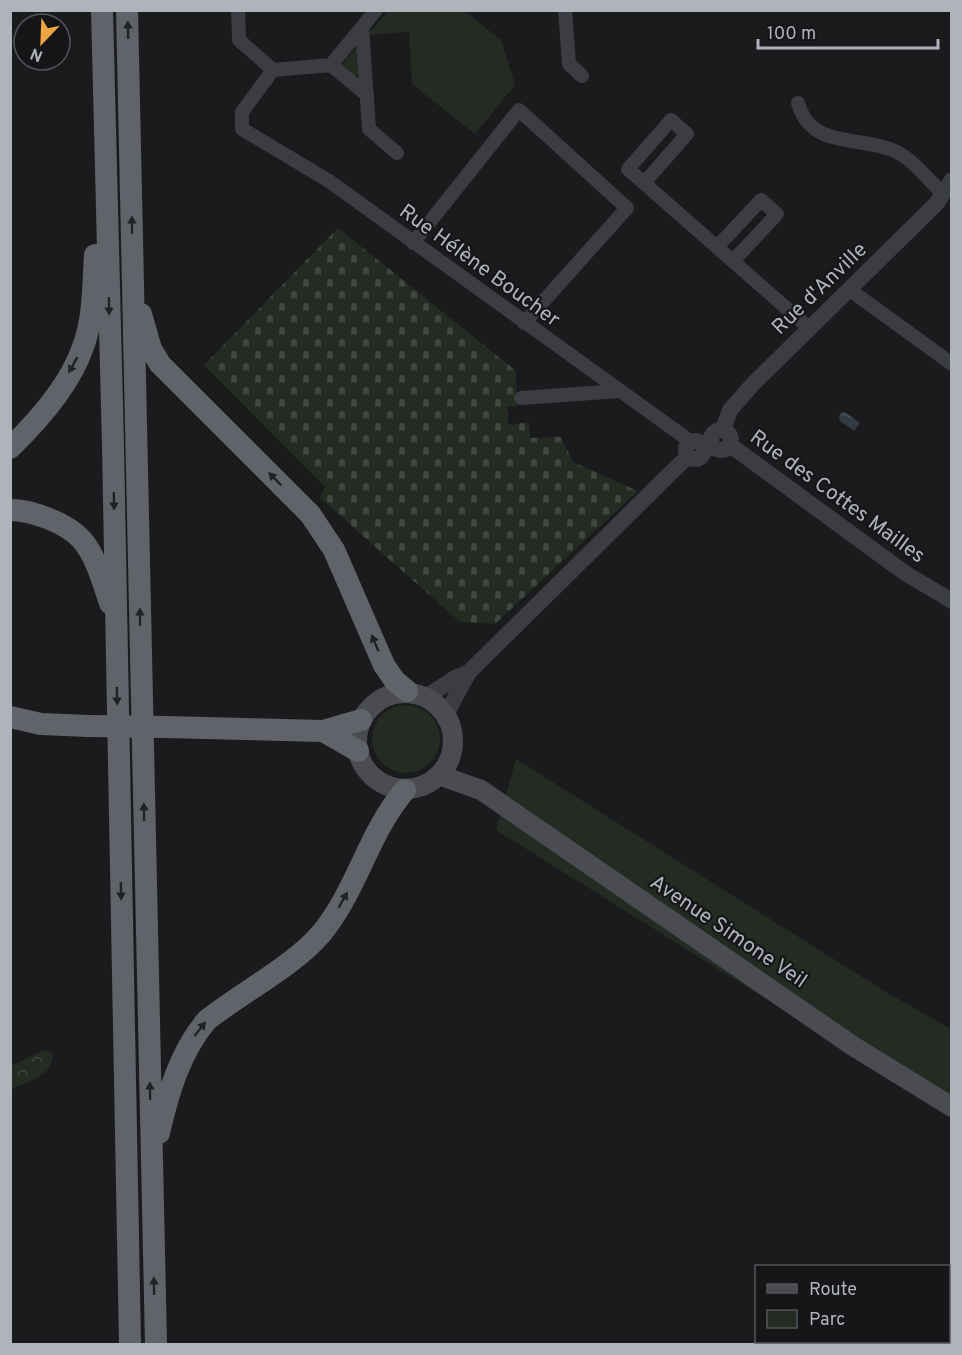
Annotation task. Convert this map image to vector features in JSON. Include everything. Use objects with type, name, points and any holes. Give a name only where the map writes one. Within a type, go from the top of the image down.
[{"type":"highway","points":[[102,10],[130,1344]]},
{"type":"highway","points":[[128,10],[156,1344]]},
{"type":"highway","points":[[10,448],[33,426],[62,386],[83,347],[93,298],[104,100]]},
{"type":"highway","points":[[133,284],[151,349],[160,364],[310,514],[334,550],[384,665],[394,681],[416,694]]},
{"type":"highway","points":[[10,510],[23,510],[48,518],[81,539],[98,570],[116,621]]},
{"type":"highway","points":[[10,704],[81,726]]},
{"type":"highway","points":[[10,717],[40,724],[81,726],[323,731],[361,720]]},
{"type":"highway","points":[[323,731],[358,751]]},
{"type":"highway","points":[[152,1163],[170,1089],[196,1033],[207,1020],[304,951],[320,935],[346,896],[380,824],[405,790]]},
{"type":"main road","points":[[416,694],[446,714],[451,727],[452,753],[439,775],[426,784],[405,790],[388,786],[372,777],[364,767],[358,751],[357,735],[361,720],[378,700],[416,694]]},
{"type":"main road","name":"Avenue Simone Veil","points":[[452,753],[481,790]]},
{"type":"main road","name":"Avenue Simone Veil","points":[[439,775],[481,790],[854,1046],[951,1107]]},
{"type":"street","points":[[238,10],[239,40],[273,70],[331,65],[367,95]]},
{"type":"street","points":[[331,65],[376,10]]},
{"type":"street","points":[[565,10],[569,64],[582,76]]},
{"type":"street","points":[[362,27],[369,129],[397,153]]},
{"type":"street","name":"Rue Hélène Boucher","points":[[273,70],[242,112],[242,129],[329,181],[620,391],[708,444]]},
{"type":"street","points":[[798,103],[802,118],[823,135],[894,151],[947,187]]},
{"type":"street","points":[[413,243],[519,110],[627,208],[524,323]]},
{"type":"street","points":[[644,183],[687,134],[671,120],[628,168],[644,183],[809,328]]},
{"type":"street","name":"Rue d'Anville","points":[[446,714],[469,672],[708,444],[730,410],[809,328],[850,290],[947,187]]},
{"type":"street","points":[[717,247],[761,200],[777,214],[733,261]]},
{"type":"street","points":[[850,290],[951,364]]},
{"type":"street","points":[[521,398],[620,391]]},
{"type":"street","name":"Rue des Cottes Mailles","points":[[708,444],[904,573],[951,600]]},
{"type":"street","name":"Rue d'Anville","points":[[416,694],[469,672]]},
{"type":"green space","points":[[388,11],[464,11],[501,40],[515,85],[475,134],[412,84],[409,32],[367,35]]},
{"type":"green space","points":[[359,44],[361,70],[355,78],[341,66]]},
{"type":"green space","points":[[338,228],[516,371],[517,406],[507,407],[508,425],[529,422],[530,438],[561,437],[573,462],[638,491],[495,624],[460,622],[320,498],[325,487],[204,365]]},
{"type":"green space","points":[[406,705],[419,708],[430,715],[437,726],[440,739],[437,752],[430,763],[419,770],[406,773],[393,770],[382,763],[375,752],[372,739],[375,726],[382,715],[393,708]]},
{"type":"green space","points":[[516,759],[886,992],[951,1029],[951,1115],[496,830]]},
{"type":"green space","points":[[44,1050],[53,1053],[52,1061],[45,1072],[11,1089],[11,1066]]},
{"type":"water","points":[[845,412],[860,423],[854,431],[839,420],[840,413]]}]
